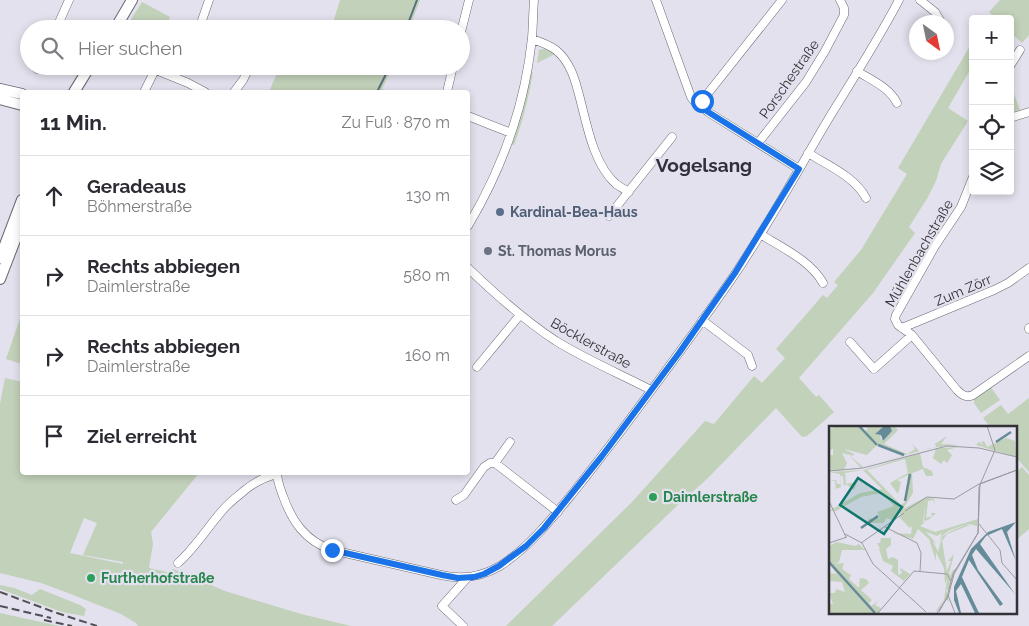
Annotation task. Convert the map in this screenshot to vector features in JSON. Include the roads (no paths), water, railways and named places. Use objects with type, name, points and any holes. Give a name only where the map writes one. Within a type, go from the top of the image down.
[{"type":"main road","points":[[120,20],[132,0]]},
{"type":"main road","points":[[75,90],[86,75]]},
{"type":"main road","points":[[83,90],[89,75]]},
{"type":"main road","points":[[0,89],[20,94]]},
{"type":"main road","points":[[0,99],[20,104]]},
{"type":"main road","points":[[0,258],[20,205]]},
{"type":"main road","points":[[0,279],[20,228]]},
{"type":"street","points":[[60,20],[69,0]]},
{"type":"street","points":[[202,20],[208,0]]},
{"type":"street","points":[[464,20],[469,0]]},
{"type":"street","points":[[470,222],[493,179],[517,115],[532,39],[534,0]]},
{"type":"street","points":[[656,0],[694,101],[701,104],[708,112],[799,169]]},
{"type":"street","points":[[701,104],[782,0]]},
{"type":"street","name":"Porschestraße","points":[[758,143],[806,82],[825,51],[844,15],[844,8],[840,0]]},
{"type":"street","points":[[277,475],[281,492],[291,516],[302,532],[319,544],[332,550],[458,578],[484,574],[506,561],[533,540],[558,512],[651,390],[735,273],[899,0]]},
{"type":"street","points":[[920,0],[937,15]]},
{"type":"street","points":[[532,39],[547,44],[566,60],[574,78],[596,154],[611,179],[629,192]]},
{"type":"street","points":[[1014,60],[1020,50]]},
{"type":"street","points":[[857,71],[890,92],[897,103]]},
{"type":"street","points":[[145,90],[152,75]]},
{"type":"street","points":[[171,75],[200,90]]},
{"type":"street","points":[[236,90],[246,75]]},
{"type":"street","points":[[447,90],[451,75]]},
{"type":"street","points":[[1014,117],[1029,112]]},
{"type":"street","points":[[470,117],[511,133]]},
{"type":"street","points":[[609,216],[672,137]]},
{"type":"street","points":[[808,153],[856,184],[866,198]]},
{"type":"street","name":"Mühlenbachstraße","points":[[969,187],[961,207],[935,246],[896,315],[896,321],[898,325],[912,335],[957,390],[966,396],[974,395],[1029,356]]},
{"type":"street","points":[[760,234],[798,258],[818,275],[822,283]]},
{"type":"street","name":"Zum Zörr","points":[[902,328],[994,290],[1008,283],[1029,268]]},
{"type":"street","name":"Böcklerstraße","points":[[470,270],[505,303],[557,341],[651,390]]},
{"type":"street","points":[[477,367],[520,315]]},
{"type":"street","points":[[702,320],[748,356],[752,366]]},
{"type":"street","points":[[850,342],[874,369],[912,335]]},
{"type":"street","points":[[495,463],[510,442]]},
{"type":"street","points":[[456,500],[464,495],[487,464],[495,463],[558,512]]},
{"type":"street","points":[[178,562],[187,555],[229,504],[258,480],[270,475]]},
{"type":"street","points":[[463,626],[442,606],[467,578]]},
{"type":"waterway","points":[[409,20],[417,0]]},
{"type":"waterway","points":[[378,90],[386,75]]},
{"type":"railway","points":[[0,592],[97,626]]},
{"type":"railway","points":[[0,606],[51,618]]},
{"type":"railway","points":[[44,620],[72,626]]},
{"type":"place","name":"Kardinal-Bea-Haus","points":[[500,212]]},
{"type":"place","name":"St. Thomas Morus","points":[[488,251]]},
{"type":"place","name":"Daimlerstraße","points":[[653,497]]},
{"type":"place","name":"Furtherhofstraße","points":[[91,578]]},
{"type":"district","name":"Vogelsang","points":[[704,165]]}]
